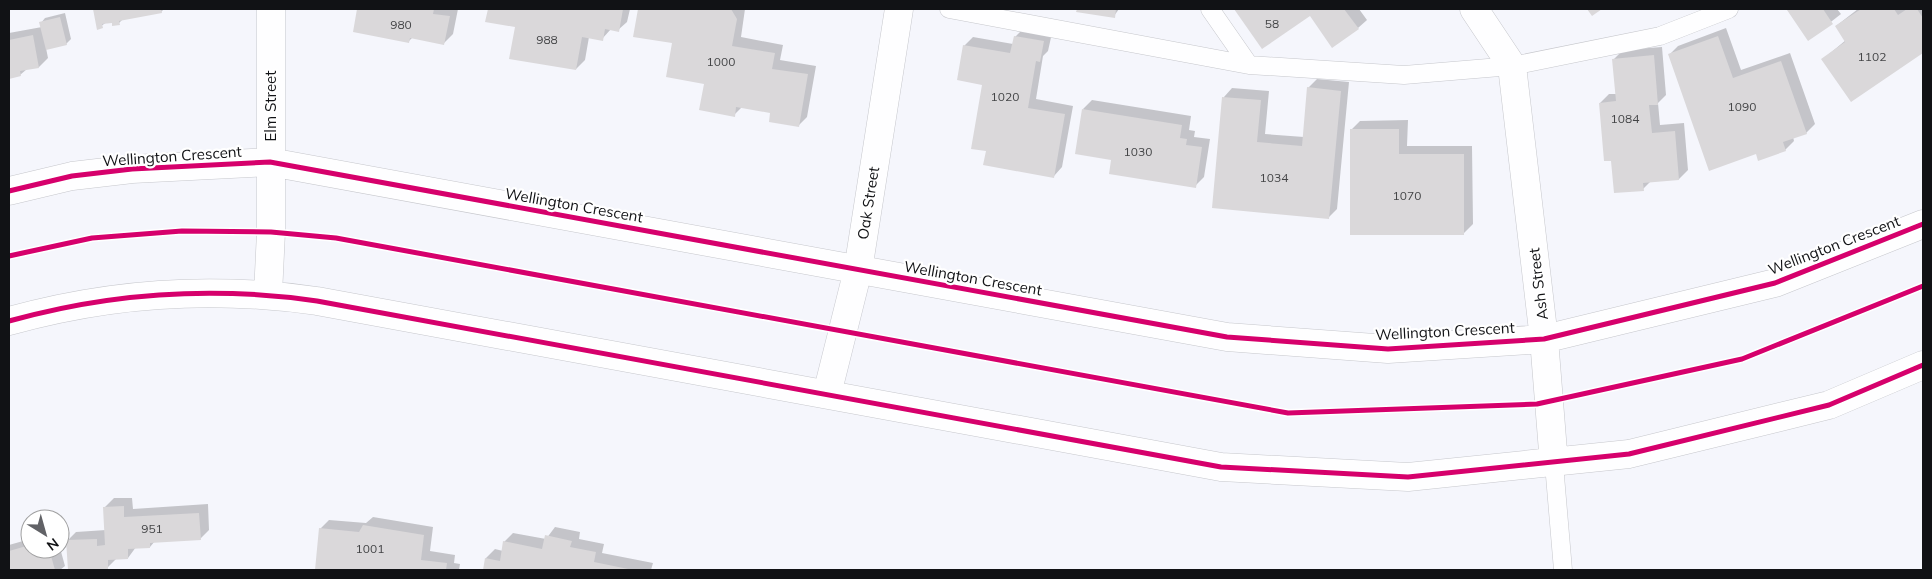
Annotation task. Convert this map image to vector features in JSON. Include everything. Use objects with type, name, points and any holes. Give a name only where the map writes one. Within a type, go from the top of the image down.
[{"type":"street","name":"Elm Street","points":[[268,294],[271,232],[271,9]]},
{"type":"street","name":"Oak Street","points":[[827,394],[858,270],[899,9]]},
{"type":"street","name":"Ash Street","points":[[1474,9],[1512,66],[1544,339],[1554,464]]},
{"type":"street","name":"Wellington Crescent","points":[[9,191],[72,176],[132,169],[270,162],[1227,337],[1388,349],[1544,339],[1776,283],[1923,224]]},
{"type":"street","points":[[9,320],[110,299],[221,293],[268,294],[317,301],[1221,467],[1408,477],[1554,464],[1629,454],[1829,405],[1923,365]]},
{"type":"lane","points":[[949,9],[1249,65],[1404,75],[1512,66],[1660,36],[1729,9]]},
{"type":"lane","points":[[1210,9],[1249,65]]},
{"type":"lane","name":"Ash Street","points":[[1554,464],[1563,570]]},
{"type":"building","points":[[93,9],[161,9],[162,13],[119,21],[120,25],[112,26],[112,23],[102,24],[103,28],[97,30]]},
{"type":"building","points":[[357,9],[434,9],[433,14],[450,16],[444,45],[410,38],[409,43],[353,32]]},
{"type":"building","points":[[488,9],[623,9],[619,32],[605,29],[603,41],[582,37],[576,70],[509,59],[515,27],[485,22]]},
{"type":"building","points":[[638,9],[731,9],[737,19],[732,46],[775,53],[772,69],[808,74],[799,127],[769,122],[770,113],[736,107],[735,117],[699,110],[704,84],[666,77],[672,43],[633,37]]},
{"type":"building","points":[[1077,9],[1116,9],[1115,18],[1076,12]]},
{"type":"building","points":[[1234,9],[1344,9],[1359,29],[1332,48],[1310,16],[1262,49]]},
{"type":"building","points":[[1587,9],[1602,9],[1592,16]]},
{"type":"building","points":[[1823,9],[1833,24],[1808,41],[1787,10]]},
{"type":"building","points":[[1861,9],[1894,9],[1898,15],[1907,9],[1917,9],[1923,18],[1923,53],[1851,102],[1821,59],[1845,42],[1835,26]]},
{"type":"building","points":[[60,17],[67,45],[46,50],[39,22]]},
{"type":"building","points":[[33,35],[39,68],[20,71],[21,76],[9,79],[9,40]]},
{"type":"building","points":[[1014,36],[1044,41],[1040,62],[1036,61],[1028,108],[1065,114],[1054,178],[983,165],[986,151],[971,149],[982,85],[957,80],[963,45],[1010,53]]},
{"type":"building","points":[[1718,36],[1733,78],[1781,61],[1807,134],[1783,142],[1786,151],[1758,161],[1756,154],[1709,171],[1668,54]]},
{"type":"building","points":[[1654,55],[1658,105],[1649,105],[1652,133],[1675,131],[1679,180],[1643,183],[1644,191],[1614,193],[1611,161],[1604,161],[1599,103],[1616,101],[1612,59]]},
{"type":"building","points":[[1307,87],[1341,91],[1329,219],[1212,208],[1222,97],[1261,100],[1257,142],[1302,146]]},
{"type":"building","points":[[1082,109],[1182,125],[1180,138],[1187,139],[1186,145],[1202,147],[1196,188],[1109,174],[1111,160],[1075,154]]},
{"type":"building","points":[[1350,129],[1399,129],[1399,154],[1464,154],[1464,235],[1350,235]]},
{"type":"building","points":[[124,506],[124,517],[199,513],[201,540],[150,543],[150,548],[128,549],[128,559],[108,560],[108,569],[68,570],[70,540],[97,539],[97,546],[105,545],[103,507]]},
{"type":"building","points":[[363,525],[424,535],[421,560],[447,563],[446,570],[315,570],[319,528],[359,532]]},
{"type":"building","points":[[545,535],[572,541],[570,547],[596,552],[594,562],[633,570],[483,570],[485,558],[500,561],[503,541],[542,549]]},
{"type":"building","points":[[20,548],[20,559],[52,559],[55,570],[9,570],[9,551]]},
{"type":"cycle path","points":[[9,191],[72,176],[132,169],[270,162],[1227,337],[1388,349],[1544,339],[1775,283],[1923,224]]},
{"type":"cycle path","points":[[9,256],[92,238],[182,231],[271,232],[336,238],[1288,413],[1537,404],[1742,359],[1923,286]]},
{"type":"cycle path","points":[[9,321],[47,311],[123,298],[201,293],[278,296],[317,301],[1221,467],[1408,477],[1629,454],[1829,405],[1923,365]]}]
